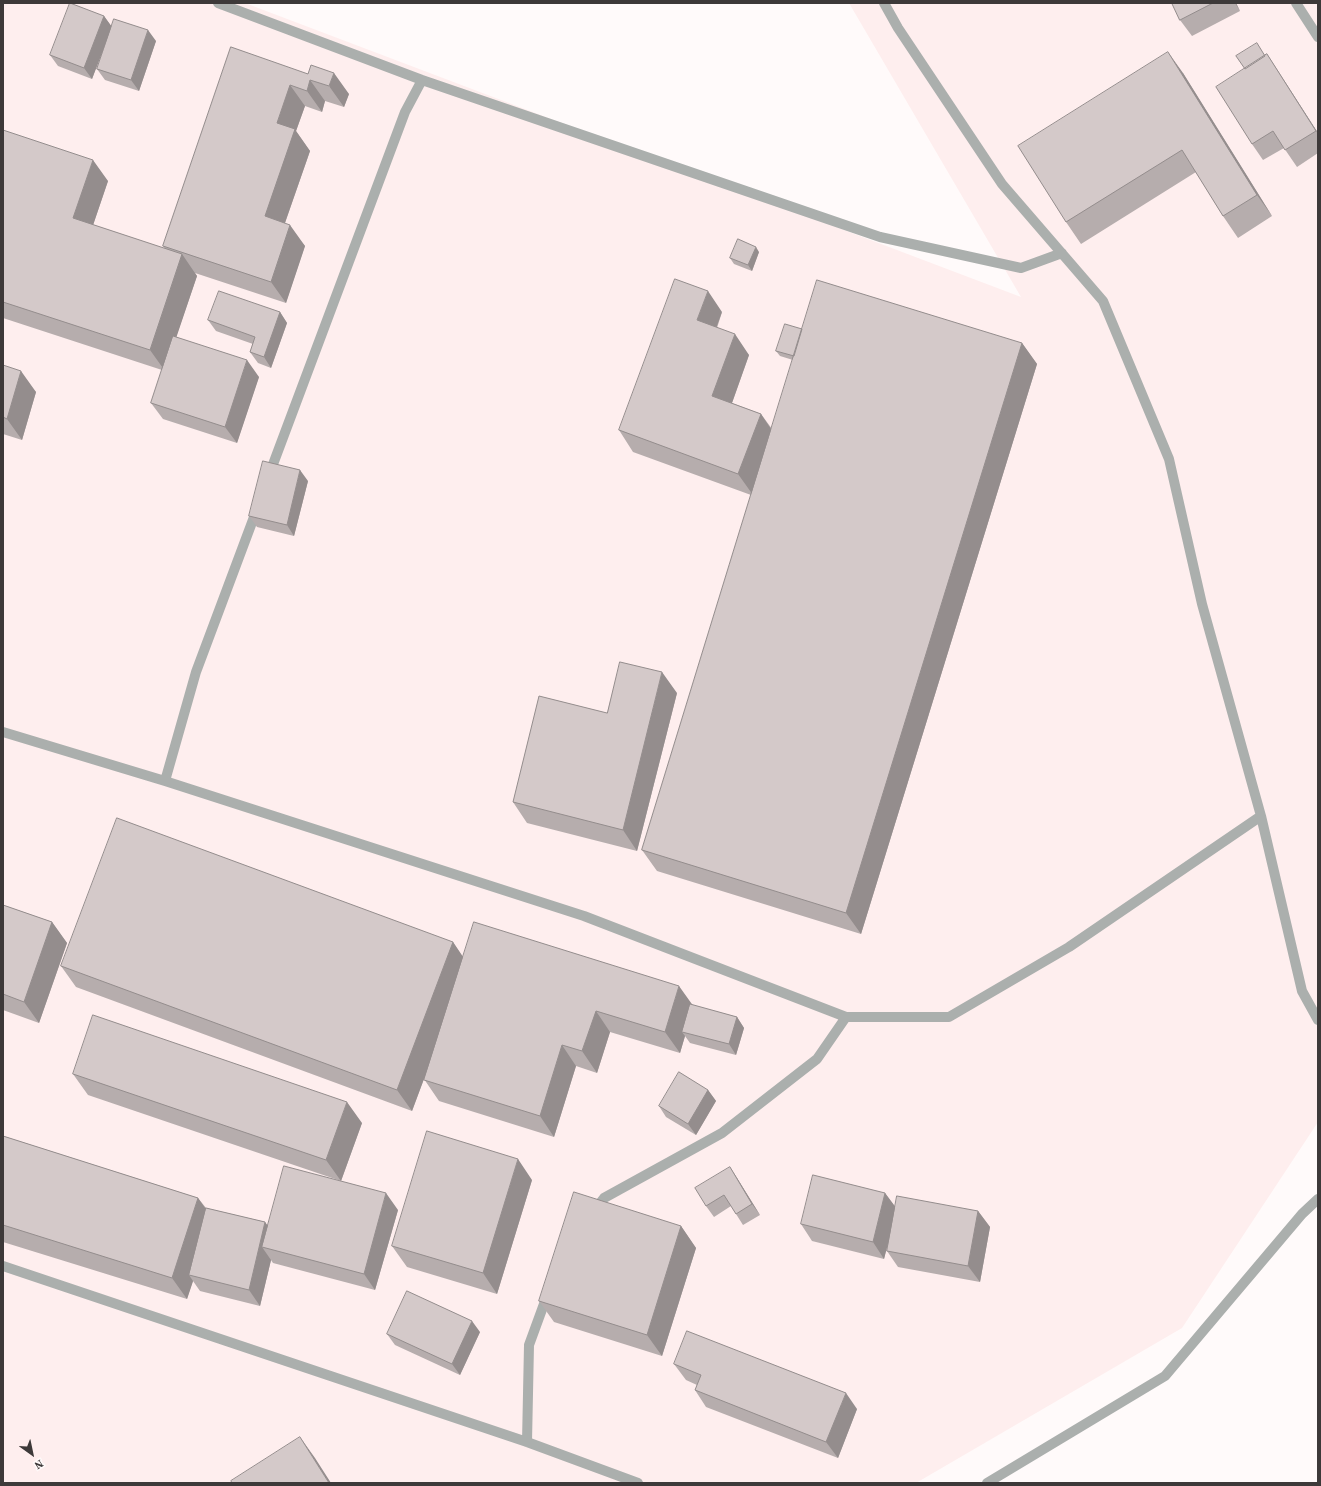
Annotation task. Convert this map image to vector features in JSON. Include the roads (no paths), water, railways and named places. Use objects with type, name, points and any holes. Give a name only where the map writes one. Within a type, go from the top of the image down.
[{"type":"street","points":[[218,3],[422,80],[880,237],[1021,268],[1062,253]]},
{"type":"street","points":[[884,3],[898,28],[1002,184],[1103,301],[1169,459],[1202,604],[1261,816],[1302,991],[1318,1020]]},
{"type":"street","points":[[1296,3],[1318,37]]},
{"type":"street","points":[[266,485],[405,112],[422,80]]},
{"type":"street","points":[[165,781],[196,672],[260,500]]},
{"type":"street","points":[[3,732],[165,781],[584,916],[846,1017],[949,1017],[1069,947],[1261,816]]},
{"type":"street","points":[[585,1222],[604,1198],[722,1133],[817,1060],[846,1017]]},
{"type":"street","points":[[987,1483],[1165,1376],[1302,1214],[1318,1199]]},
{"type":"street","points":[[3,1266],[527,1442],[638,1483]]},
{"type":"street","points":[[527,1442],[529,1345],[552,1282]]}]
